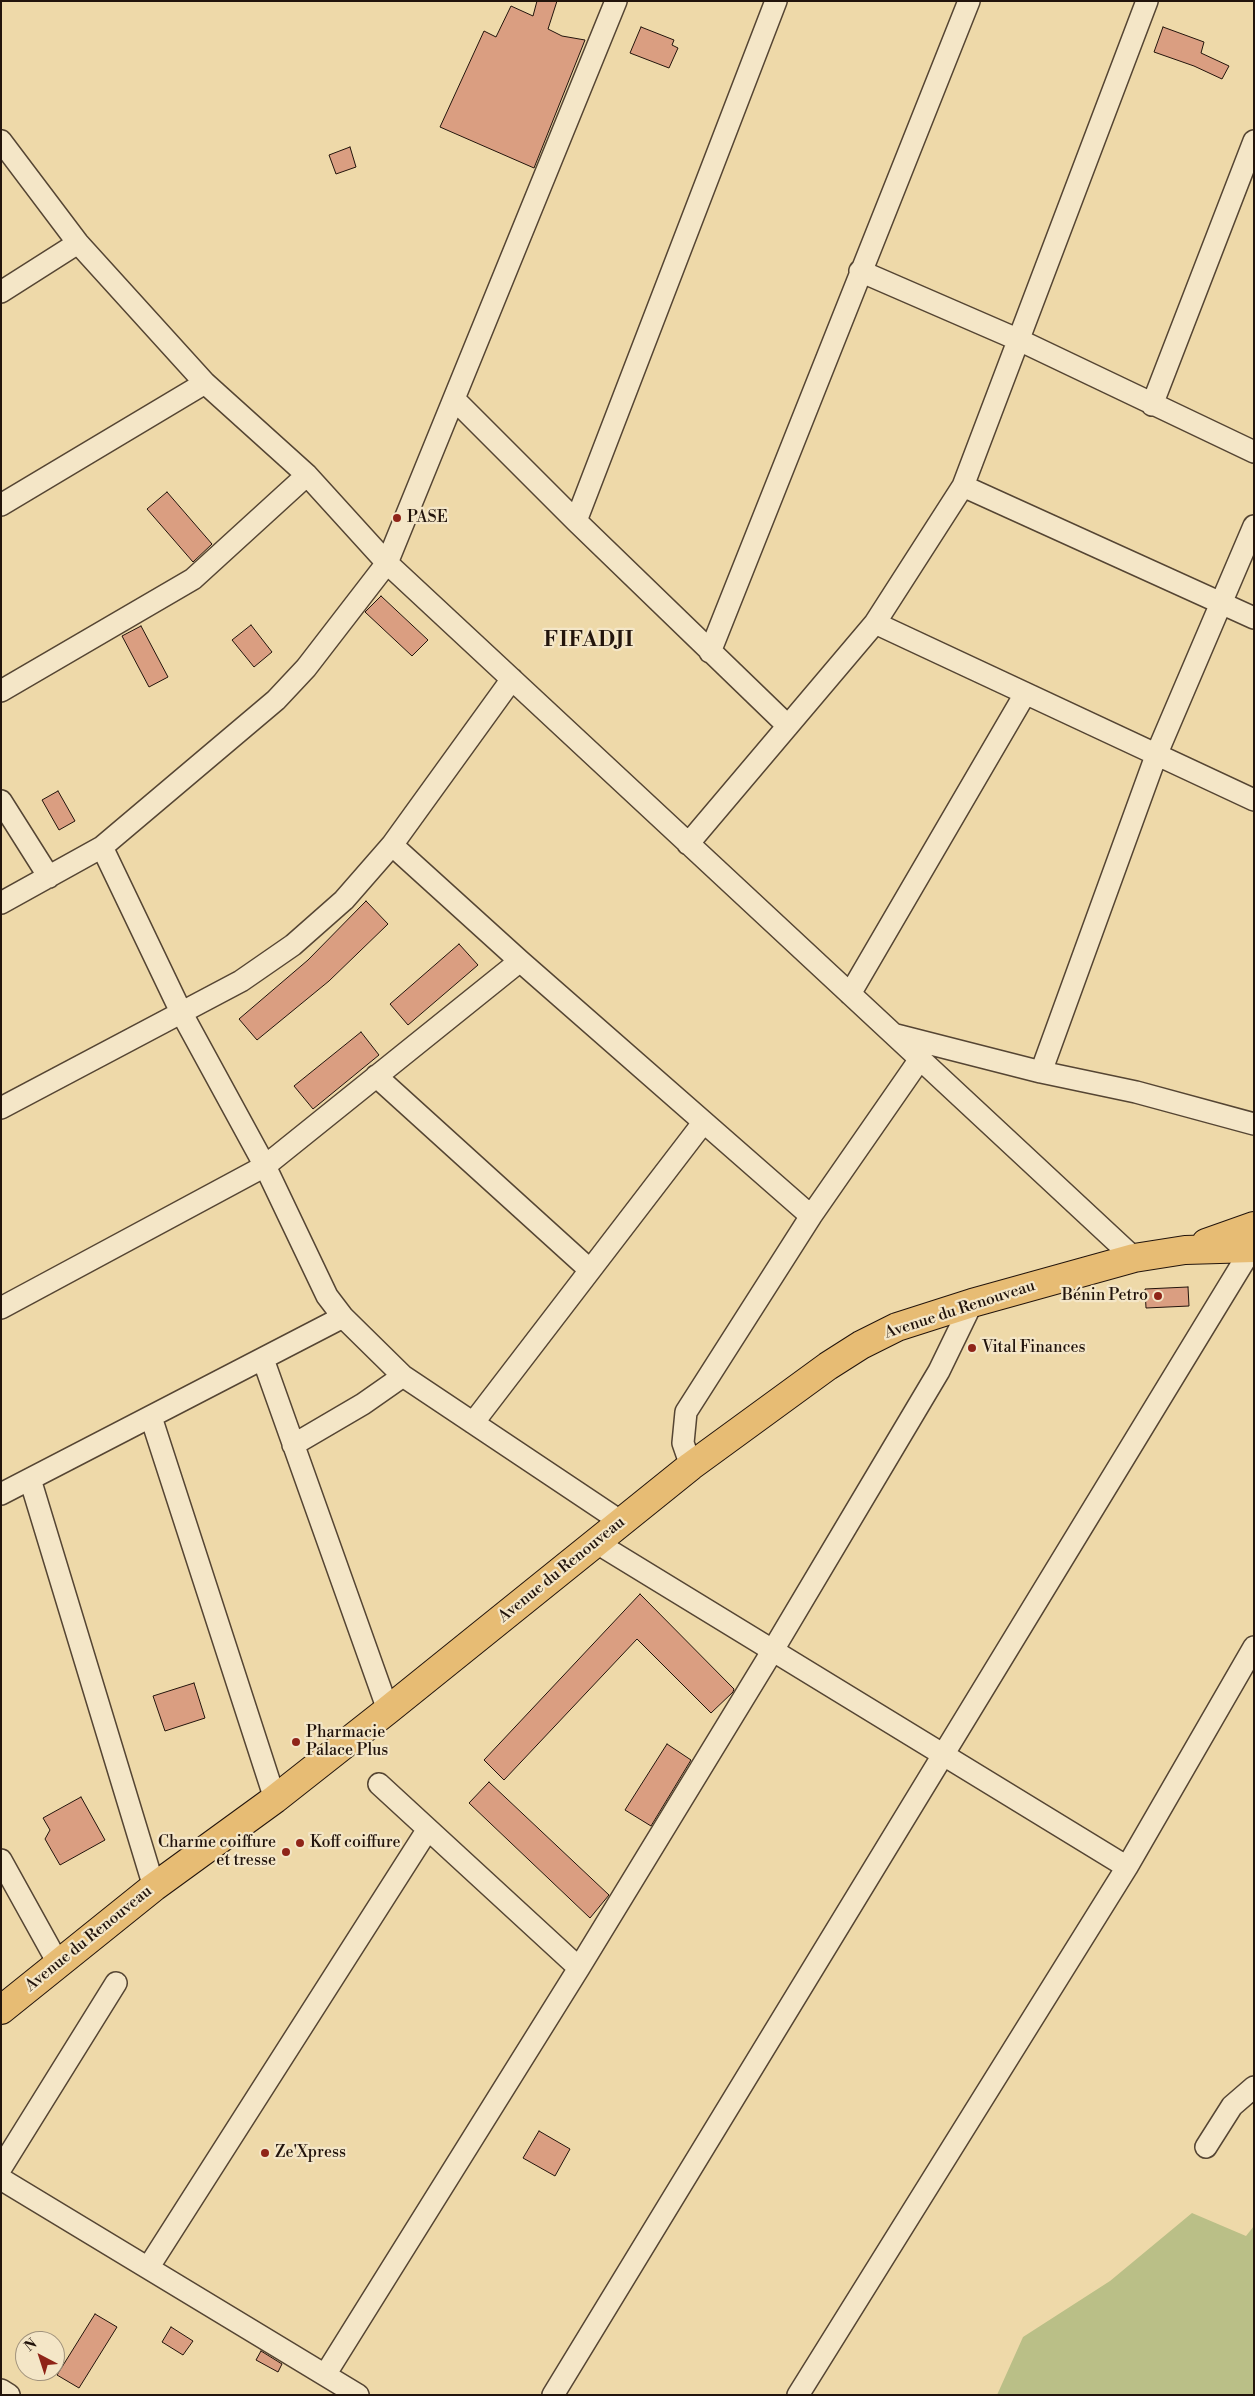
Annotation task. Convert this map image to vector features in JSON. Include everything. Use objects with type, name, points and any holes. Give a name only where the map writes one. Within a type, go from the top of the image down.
[{"type":"main road","name":"Avenue du Renouveau","points":[[1,2010],[154,1887],[275,1799],[388,1710],[597,1543],[620,1521],[691,1466],[828,1366],[861,1345],[897,1327],[972,1303],[1134,1258],[1253,1240]]},
{"type":"street","points":[[1,904],[102,846],[276,700],[306,668],[387,563],[616,1]]},
{"type":"street","points":[[576,522],[776,1]]},
{"type":"street","points":[[710,652],[968,1]]},
{"type":"street","points":[[688,844],[875,623],[963,486],[1147,1]]},
{"type":"street","points":[[1,141],[78,243],[205,382],[306,475],[387,563],[1134,1258]]},
{"type":"street","points":[[1152,405],[1254,141]]},
{"type":"street","points":[[1,292],[78,243]]},
{"type":"street","points":[[860,271],[1019,340],[1254,452]]},
{"type":"street","points":[[1,505],[205,382]]},
{"type":"street","points":[[454,398],[576,522],[788,726]]},
{"type":"street","points":[[1,691],[193,578],[306,475]]},
{"type":"street","points":[[963,486],[1254,618]]},
{"type":"street","points":[[1041,1072],[1157,753],[1254,526]]},
{"type":"street","points":[[875,623],[1025,694],[1157,753],[1254,800]]},
{"type":"street","points":[[1,1108],[241,981],[293,945],[344,900],[392,845],[512,679]]},
{"type":"street","points":[[850,994],[1025,694]]},
{"type":"street","points":[[1,801],[48,877]]},
{"type":"street","points":[[392,845],[520,961],[811,1216]]},
{"type":"street","points":[[102,846],[181,1012],[265,1166],[327,1296],[343,1317],[403,1376],[620,1521]]},
{"type":"street","points":[[1,1308],[265,1166],[520,961]]},
{"type":"street","points":[[894,1034],[1041,1072],[1136,1092],[1254,1124]]},
{"type":"street","points":[[691,1466],[683,1443],[686,1412],[811,1216],[920,1059]]},
{"type":"street","points":[[376,1076],[590,1270]]},
{"type":"street","points":[[473,1423],[703,1123]]},
{"type":"street","points":[[553,2395],[1253,1240]]},
{"type":"street","points":[[325,2375],[579,1968],[773,1650],[939,1371],[972,1303]]},
{"type":"street","points":[[1,1494],[343,1317]]},
{"type":"street","points":[[263,1359],[388,1710]]},
{"type":"street","points":[[294,1445],[363,1404],[403,1376]]},
{"type":"street","points":[[151,1417],[275,1799]]},
{"type":"street","points":[[30,1480],[154,1887]]},
{"type":"street","points":[[597,1543],[1127,1867]]},
{"type":"street","points":[[798,2395],[1127,1867],[1254,1646]]},
{"type":"street","points":[[379,1784],[579,1968]]},
{"type":"street","points":[[148,2268],[428,1829]]},
{"type":"street","points":[[1,1860],[58,1963]]},
{"type":"street","points":[[1,2168],[116,1983]]},
{"type":"street","points":[[1206,2147],[1232,2106],[1254,2087]]},
{"type":"street","points":[[1,2180],[358,2395]]},
{"type":"street","points":[[1,2390],[9,2395]]},
{"type":"green space","points":[[1192,2213],[1246,2236],[1254,2226],[1254,2395],[997,2395],[1023,2337],[1110,2281]]},
{"type":"building","points":[[537,1],[557,1],[548,29],[562,36],[585,40],[534,168],[440,127],[484,31],[496,37],[511,6],[533,16]]},
{"type":"building","points":[[641,27],[674,40],[672,45],[678,48],[669,68],[630,53]]},
{"type":"building","points":[[1163,27],[1204,42],[1201,53],[1229,66],[1222,79],[1194,66],[1154,52]]},
{"type":"building","points":[[350,147],[356,167],[336,174],[329,155]]},
{"type":"building","points":[[167,492],[212,544],[193,562],[147,509]]},
{"type":"building","points":[[381,596],[428,640],[412,656],[365,612]]},
{"type":"building","points":[[251,625],[272,652],[254,667],[232,640]]},
{"type":"building","points":[[141,626],[168,677],[149,687],[122,636]]},
{"type":"building","points":[[58,791],[75,821],[59,830],[42,800]]},
{"type":"building","points":[[366,901],[388,924],[329,981],[257,1040],[239,1019],[308,960]]},
{"type":"building","points":[[459,944],[478,965],[408,1025],[390,1004]]},
{"type":"building","points":[[361,1032],[379,1055],[313,1109],[294,1086]]},
{"type":"building","points":[[1188,1287],[1189,1306],[1146,1308],[1145,1289]]},
{"type":"building","points":[[640,1594],[734,1689],[733,1692],[711,1713],[637,1639],[504,1780],[484,1760]]},
{"type":"building","points":[[194,1683],[205,1718],[165,1731],[153,1696]]},
{"type":"building","points":[[667,1744],[691,1760],[651,1826],[625,1810]]},
{"type":"building","points":[[489,1782],[609,1895],[590,1918],[469,1803]]},
{"type":"building","points":[[81,1797],[105,1840],[60,1865],[45,1839],[50,1830],[43,1818]]},
{"type":"building","points":[[539,2131],[570,2149],[555,2176],[523,2158]]},
{"type":"building","points":[[95,2314],[117,2327],[79,2388],[65,2380],[65,2362]]},
{"type":"building","points":[[171,2327],[193,2341],[183,2355],[162,2342]]},
{"type":"building","points":[[261,2351],[282,2364],[278,2372],[256,2360]]},
{"type":"place","name":"PASE","points":[[397,518]]},
{"type":"place","name":"Bénin Petro","points":[[1158,1296]]},
{"type":"place","name":"Vital Finances","points":[[972,1348]]},
{"type":"place","name":"Pharmacie Palace Plus","points":[[296,1742]]},
{"type":"place","name":"Koff coiffure","points":[[300,1843]]},
{"type":"place","name":"Charme coiffure et tresse","points":[[286,1852]]},
{"type":"place","name":"Ze'Xpress","points":[[265,2153]]},
{"type":"district","name":"FIFADJI","points":[[589,641]]}]
